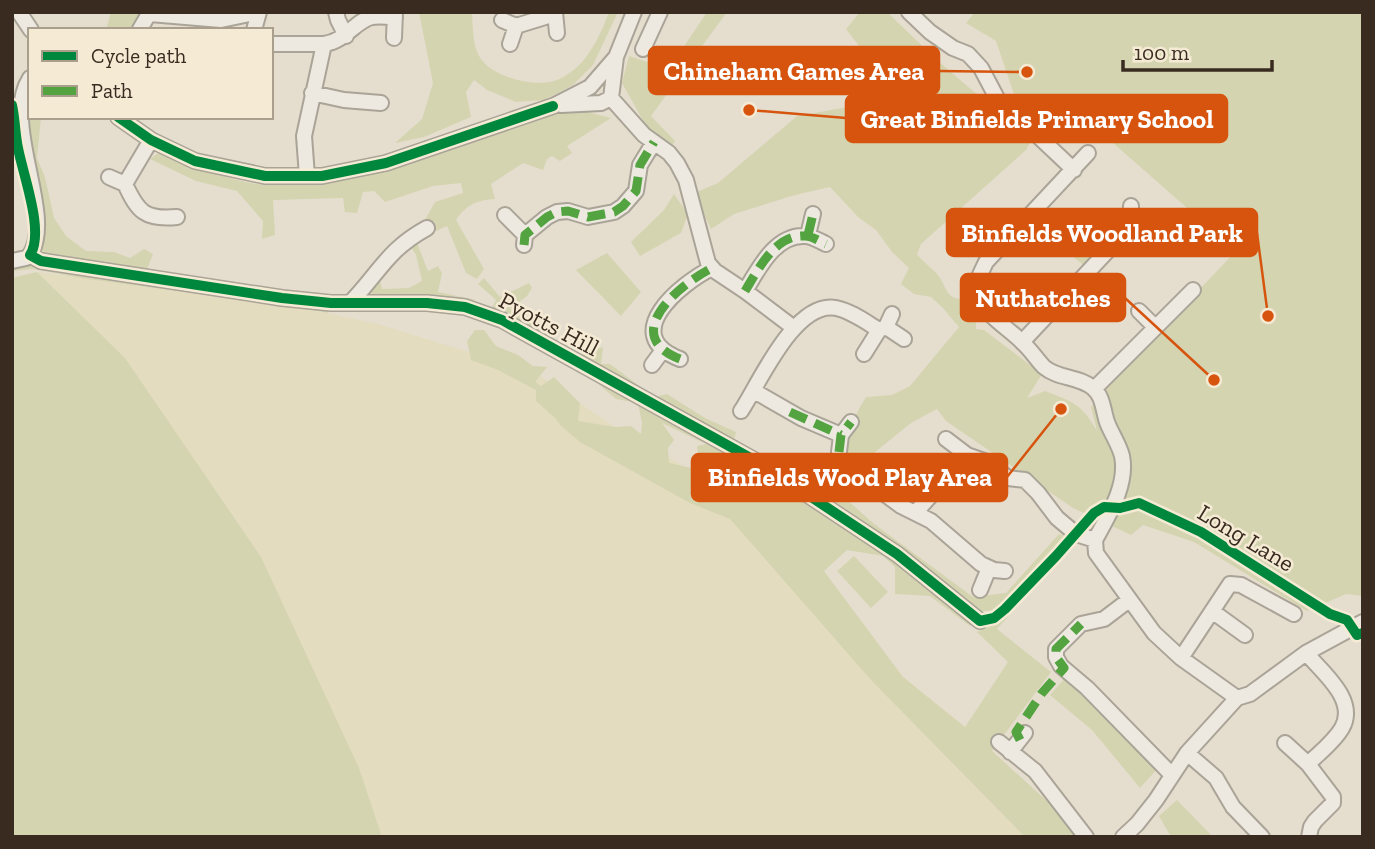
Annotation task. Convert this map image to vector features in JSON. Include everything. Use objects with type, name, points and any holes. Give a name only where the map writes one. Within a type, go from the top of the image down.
[{"type":"street","points":[[19,12],[30,28]]},
{"type":"street","points":[[141,28],[150,13],[221,20],[259,12]]},
{"type":"street","points":[[337,12],[346,36]]},
{"type":"street","points":[[607,98],[616,57],[634,12]]},
{"type":"street","points":[[643,49],[660,12]]},
{"type":"street","points":[[909,12],[930,32],[953,48],[968,54],[981,68],[999,102],[1074,170]]},
{"type":"street","points":[[510,44],[509,23],[555,13],[557,33]]},
{"type":"street","points":[[273,44],[334,43],[365,20],[395,15],[394,38]]},
{"type":"street","points":[[307,176],[304,136],[324,44]]},
{"type":"street","points":[[616,57],[594,84],[592,99],[607,98],[622,110],[644,135],[669,153],[686,180],[703,251],[712,268],[794,328]]},
{"type":"street","points":[[12,261],[30,255],[34,242],[34,221],[13,115],[20,92],[28,81]]},
{"type":"street","points":[[121,119],[151,139],[195,161],[265,176],[307,176],[343,173],[386,163],[553,106],[594,84],[607,81],[607,98]]},
{"type":"street","points":[[312,93],[344,100],[381,103]]},
{"type":"street","points":[[553,106],[607,98]]},
{"type":"street","points":[[125,184],[151,139]]},
{"type":"street","points":[[505,215],[525,240],[547,216],[557,212],[568,211],[588,217],[614,212],[631,199],[636,191],[640,165],[654,142]]},
{"type":"street","points":[[1088,153],[986,262],[978,278],[976,291],[981,302],[1045,367],[1056,374],[1081,380],[1094,389],[1102,401],[1107,422],[1122,454],[1123,464],[1120,487],[1095,540],[1096,553],[1154,633],[1181,658],[1237,698]]},
{"type":"street","points":[[109,177],[125,184],[140,211],[161,219],[177,217]]},
{"type":"street","points":[[1022,342],[1130,227],[1131,206]]},
{"type":"street","points":[[807,236],[813,214]]},
{"type":"street","points":[[1130,227],[1152,225]]},
{"type":"street","points":[[350,303],[388,256],[409,238],[427,228]]},
{"type":"street","points":[[746,291],[773,250],[792,239],[807,236],[826,244]]},
{"type":"street","name":"Pyotts Hill","points":[[30,255],[41,261],[282,298],[350,303],[426,303],[482,311],[763,465],[897,554],[981,621]]},
{"type":"street","points":[[680,359],[663,350],[657,341],[655,330],[658,312],[685,285],[712,268]]},
{"type":"street","points":[[1094,389],[1193,290]]},
{"type":"street","points":[[741,411],[771,358],[794,328],[824,308],[833,307],[886,324],[904,339]]},
{"type":"street","points":[[1139,311],[1156,327]]},
{"type":"street","points":[[864,354],[886,324]]},
{"type":"street","points":[[652,365],[663,350]]},
{"type":"street","points":[[754,391],[802,418],[841,435]]},
{"type":"street","points":[[839,452],[841,435],[851,422]]},
{"type":"street","points":[[946,439],[967,455],[987,462],[1008,478],[1025,480],[1057,518],[1076,534],[1095,540]]},
{"type":"street","points":[[916,512],[967,455]]},
{"type":"street","points":[[867,481],[901,506],[916,512],[946,532],[964,551],[989,568],[1005,571]]},
{"type":"street","points":[[980,590],[989,568]]},
{"type":"street","points":[[1181,658],[1230,584],[1241,584],[1294,614]]},
{"type":"street","points":[[1129,600],[1104,619],[1081,624],[1056,649],[1056,657],[1060,666],[1097,697],[1171,774]]},
{"type":"street","points":[[1212,611],[1245,635]]},
{"type":"street","points":[[1123,837],[1143,816],[1187,753],[1237,698],[1250,694],[1306,653],[1363,622]]},
{"type":"street","points":[[1306,653],[1341,695],[1347,714],[1344,726],[1338,734],[1308,764]]},
{"type":"street","points":[[1025,733],[1005,747],[1035,771],[1086,837]]},
{"type":"street","points":[[1284,743],[1308,764],[1333,797],[1333,803],[1311,827],[1310,837]]},
{"type":"street","points":[[1187,753],[1216,778],[1234,807],[1262,837]]},
{"type":"shaded area","points":[[37,272],[304,308],[378,324],[469,352],[512,357],[615,427],[710,481],[903,677],[1001,759],[1080,837],[382,837],[125,358]]},
{"type":"green space","points":[[111,12],[150,12],[138,28],[107,28]]},
{"type":"green space","points":[[419,12],[472,12],[475,43],[482,60],[496,72],[517,80],[539,83],[557,80],[576,68],[591,50],[609,12],[618,12],[593,65],[573,85],[544,100],[516,102],[487,90],[474,80],[466,92],[471,117],[424,137],[395,143],[422,119],[433,83]]},
{"type":"green space","points":[[707,12],[727,12],[651,116],[675,141],[671,147],[646,126],[622,83],[629,56],[669,69]]},
{"type":"green space","points":[[860,12],[888,13],[937,60],[1031,141],[1026,150],[921,244],[917,254],[938,275],[951,296],[967,299],[976,319],[976,329],[984,330],[1042,374],[1027,398],[1045,391],[1070,401],[1081,409],[1097,431],[1091,407],[1112,381],[1236,251],[1072,107],[1045,131],[1017,103],[996,41],[966,23],[975,12],[1363,12],[1363,596],[1346,594],[1307,611],[1194,542],[1143,525],[1131,535],[1073,508],[946,421],[937,409],[911,423],[858,466],[846,466],[850,430],[866,397],[892,395],[910,386],[959,327],[931,297],[914,294],[901,284],[909,268],[892,252],[876,230],[858,217],[830,187],[734,214],[711,229],[694,193],[718,183],[797,116],[865,104],[875,67],[846,29]]},
{"type":"green space","points":[[559,109],[611,118],[567,146],[572,153],[560,161],[552,156],[547,159],[543,170],[523,163],[491,184],[495,199],[472,204],[460,215],[456,220],[484,269],[477,279],[466,273],[447,226],[425,236],[422,225],[435,202],[463,193],[461,183],[433,186],[385,202],[374,191],[363,192],[357,213],[345,212],[343,198],[273,200],[275,235],[262,239],[263,221],[237,191],[196,181],[150,159],[162,150],[213,173],[258,184],[328,180],[429,156]]},
{"type":"green space","points":[[29,119],[41,119],[37,158],[45,177],[54,218],[66,236],[86,251],[114,252],[130,258],[144,249],[153,254],[146,272],[279,290],[327,304],[328,313],[33,269],[12,271],[12,263],[34,256],[28,157]]},
{"type":"green space","points":[[674,194],[688,214],[681,233],[640,256],[631,242],[664,210]]},
{"type":"green space","points":[[1036,212],[1094,261],[1087,268],[1066,251],[1032,216]]},
{"type":"green space","points":[[415,238],[428,271],[438,266],[442,273],[438,292],[476,300],[367,297],[359,294],[379,276],[382,289],[409,288],[422,281],[416,255],[408,242]]},
{"type":"green space","points":[[607,253],[641,292],[621,316],[576,270]]},
{"type":"green space","points":[[37,272],[125,358],[261,557],[359,768],[382,837],[12,837],[12,278]]},
{"type":"green space","points":[[484,278],[500,297],[529,283],[532,288],[527,296],[510,309],[554,340],[580,354],[603,347],[601,364],[610,364],[654,397],[667,394],[705,418],[736,432],[734,440],[765,459],[775,456],[807,479],[814,489],[826,481],[873,523],[973,597],[1006,593],[1059,534],[1067,537],[1033,575],[996,610],[974,612],[974,622],[970,626],[930,596],[895,594],[895,567],[883,556],[847,550],[824,571],[903,677],[965,727],[1008,662],[977,632],[992,625],[1067,547],[1072,546],[997,629],[1051,672],[992,751],[1058,811],[1077,837],[1025,837],[871,680],[730,519],[690,503],[580,442],[536,401],[536,390],[498,370],[471,360],[467,341],[475,330],[484,330],[496,346],[518,355],[533,366],[547,367],[535,382],[541,386],[554,377],[580,403],[578,421],[615,427],[631,426],[641,434],[638,403],[616,399],[508,317],[504,308],[501,314],[492,308],[496,300],[478,284]],"holes":[[[662,423],[706,444],[697,446],[698,456],[713,455],[719,470],[696,469],[669,463],[668,448],[674,440]]]},
{"type":"green space","points":[[854,556],[888,592],[871,608],[837,571]]},
{"type":"green space","points":[[1067,676],[1158,768],[1140,788],[1092,730],[1050,695]]},
{"type":"green space","points":[[1177,800],[1213,837],[1171,837],[1159,816]]},
{"type":"marked path","points":[[1036,134],[1039,137]]},
{"type":"marked path","points":[[524,245],[525,235],[557,212],[568,211],[588,217],[614,212],[623,206],[636,191],[640,165],[654,142]]},
{"type":"marked path","points":[[808,235],[813,214]]},
{"type":"marked path","points":[[745,291],[769,255],[785,241],[805,236],[826,244]]},
{"type":"marked path","points":[[680,359],[662,349],[654,337],[654,324],[671,297],[712,268]]},
{"type":"marked path","points":[[790,412],[841,435]]},
{"type":"marked path","points":[[839,452],[841,435],[851,422]]},
{"type":"marked path","points":[[1020,740],[1016,732],[1042,693],[1064,668],[1056,657],[1056,649],[1081,624]]},
{"type":"cycle path","points":[[12,105],[18,148],[34,218],[34,245],[30,255]]},
{"type":"cycle path","points":[[121,119],[151,140],[195,161],[265,176],[322,176],[386,163],[553,106]]},
{"type":"cycle path","name":"Long Lane","points":[[30,255],[41,261],[282,298],[331,303],[427,303],[465,307],[502,320],[763,465],[897,554],[980,621],[994,618],[1005,609],[1094,513],[1104,507],[1120,508],[1139,503],[1201,532],[1330,614],[1347,620],[1357,635],[1363,633]]},
{"type":"place","name":"Chineham Games Area","points":[[1027,72]]},
{"type":"place","name":"Great Binfields Primary School","points":[[749,110]]},
{"type":"place","name":"Binfields Woodland Park","points":[[1268,316]]},
{"type":"place","name":"Nuthatches","points":[[1214,380]]},
{"type":"place","name":"Binfields Wood Play Area","points":[[1061,409]]}]
